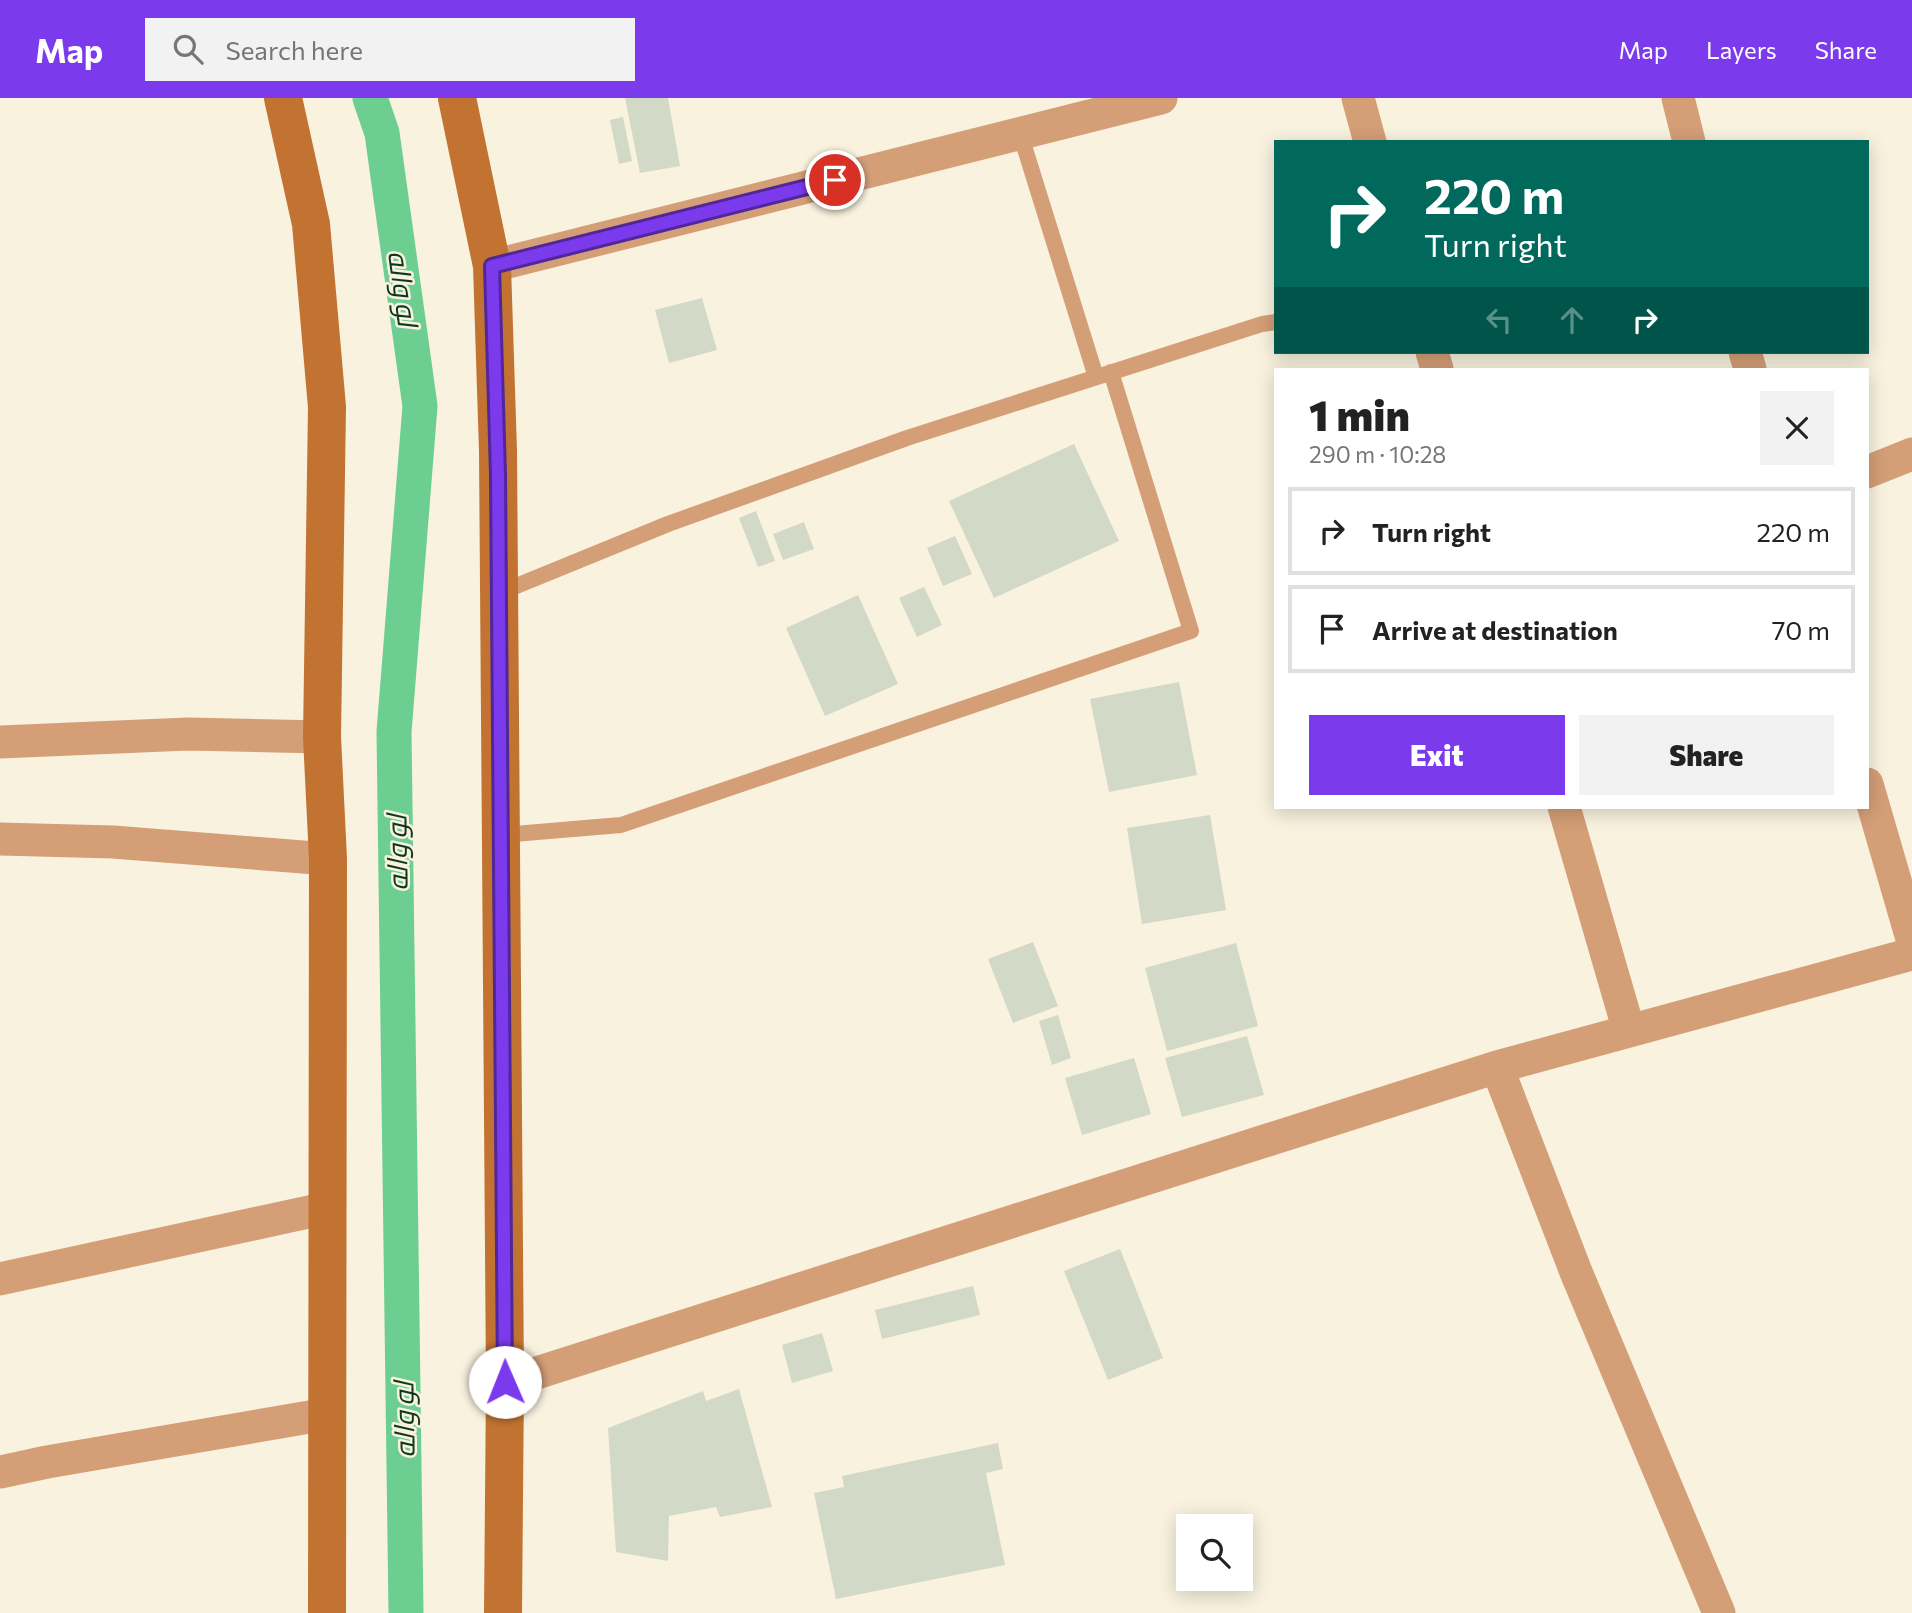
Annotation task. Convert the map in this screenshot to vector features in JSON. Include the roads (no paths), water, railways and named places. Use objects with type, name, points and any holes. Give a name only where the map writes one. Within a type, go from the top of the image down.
[{"type":"street","points":[[283,98],[311,224],[327,407],[322,737],[328,859],[327,1613]]},
{"type":"street","points":[[457,98],[492,266],[501,835],[505,1382],[503,1613]]},
{"type":"street","points":[[492,266],[1161,98]]},
{"type":"street","points":[[1358,98],[1369,140]]},
{"type":"street","points":[[1678,98],[1688,140]]},
{"type":"street","points":[[1869,471],[1912,454]]},
{"type":"street","points":[[0,742],[188,734],[322,737]]},
{"type":"street","points":[[1869,791],[1912,939]]},
{"type":"street","points":[[1564,809],[1629,1031]]},
{"type":"street","points":[[0,839],[113,842],[328,859]]},
{"type":"street","points":[[505,1382],[1497,1067],[1912,954]]},
{"type":"street","points":[[1497,1067],[1576,1272],[1719,1613]]},
{"type":"street","points":[[0,1279],[327,1208]]},
{"type":"street","points":[[0,1472],[327,1414]]},
{"type":"lane","points":[[501,835],[621,825],[1191,631],[1020,133]]},
{"type":"lane","points":[[499,593],[668,524],[907,438],[1274,322]]},
{"type":"waterway","name":"لو واله","points":[[370,98],[382,133],[420,406],[394,732],[406,1613]]}]
